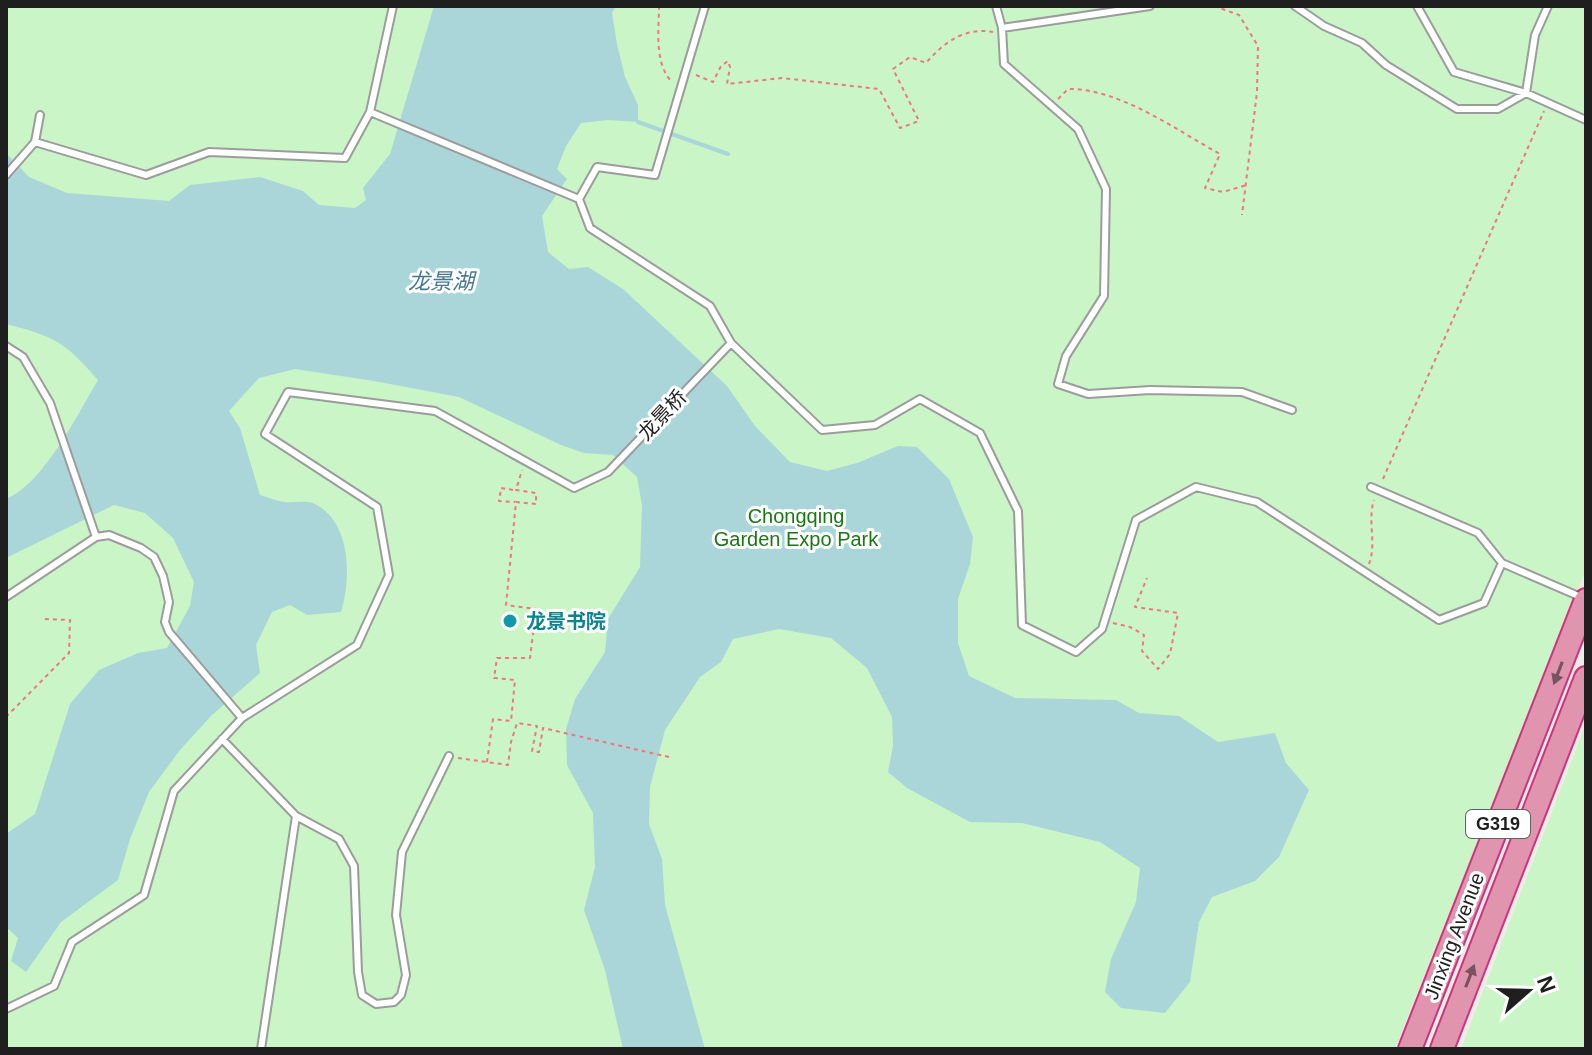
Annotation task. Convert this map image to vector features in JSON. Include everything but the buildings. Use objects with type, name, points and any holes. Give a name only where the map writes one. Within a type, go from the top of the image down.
[{"type":"highway","name":"Jinxing Avenue","points":[[1410,1049],[1586,600]]},
{"type":"highway","name":"Jinxing Avenue","points":[[1442,1049],[1586,678]]},
{"type":"lane","points":[[35,142],[146,175],[209,152],[345,158],[370,112],[393,6]]},
{"type":"lane","points":[[579,199],[597,167],[655,175],[705,6]]},
{"type":"lane","points":[[996,6],[1002,31],[1004,64],[1078,129],[1106,189],[1104,296],[1066,356],[1058,384],[1088,394],[1150,390],[1242,392],[1292,410]]},
{"type":"lane","points":[[1002,31],[1150,6]]},
{"type":"lane","points":[[1295,6],[1324,26],[1362,43],[1386,65],[1457,109],[1498,109],[1526,93]]},
{"type":"lane","points":[[1417,6],[1454,72],[1526,93],[1586,120]]},
{"type":"lane","points":[[1526,93],[1535,35],[1548,6]]},
{"type":"lane","points":[[370,112],[579,199],[590,228],[710,306],[731,343],[822,430],[875,425],[920,399],[980,433],[1018,511],[1022,625],[1076,652],[1102,629],[1136,520],[1196,487],[1257,502],[1439,620],[1484,603],[1502,563]]},
{"type":"lane","points":[[6,175],[35,142],[40,115]]},
{"type":"lane","name":"龙景桥","points":[[525,461],[574,488],[608,472],[731,343]]},
{"type":"lane","points":[[6,346],[23,357],[50,403],[96,537]]},
{"type":"lane","points":[[6,1009],[54,986],[72,942],[144,895],[174,791],[242,718],[357,645],[389,575],[377,507],[265,434],[288,392],[435,411],[525,461]]},
{"type":"lane","points":[[1375,488],[1478,533],[1502,563],[1586,600]]},
{"type":"lane","points":[[6,597],[96,537],[109,535],[141,548],[154,557],[163,576],[169,602],[165,622],[169,632],[242,718]]},
{"type":"lane","points":[[222,739],[296,816],[339,839],[354,866],[358,972],[362,995],[376,1004],[394,1002],[401,995],[406,975],[396,915],[402,852],[449,756]]},
{"type":"lane","points":[[261,1049],[296,816]]},
{"type":"path","points":[[659,6],[660,59],[666,75],[680,91]]},
{"type":"path","points":[[1214,6],[1239,15],[1258,46],[1257,92],[1242,215]]},
{"type":"path","points":[[686,71],[713,82],[721,66],[728,61],[727,84],[782,78],[879,89],[900,128],[919,121],[893,69],[910,57],[926,63],[940,47],[976,29],[1002,31]]},
{"type":"path","points":[[1052,105],[1068,89],[1084,89],[1117,98],[1220,154],[1205,188],[1223,192],[1247,185]]},
{"type":"path","points":[[1366,573],[1374,553],[1370,512],[1375,488],[1548,103]]},
{"type":"path","points":[[516,490],[525,461]]},
{"type":"path","points":[[501,488],[536,493],[536,504],[516,502],[499,501],[501,488]]},
{"type":"path","points":[[487,762],[493,719],[511,721],[515,680],[494,678],[497,658],[530,658],[536,609],[506,605],[516,502]]},
{"type":"path","points":[[1104,621],[1130,627],[1144,635],[1142,651],[1158,669],[1170,654],[1178,613],[1135,607],[1147,578]]},
{"type":"path","points":[[6,717],[69,653],[70,620],[44,619]]},
{"type":"path","points":[[449,756],[508,765],[517,723],[537,726],[532,751],[539,752],[543,728],[669,757]]},
{"type":"green space","name":"Chongqing Garden Expo Park","points":[[6,6],[1586,6],[1586,569],[1395,1049],[6,1049]]},
{"type":"green space","points":[[1586,723],[1586,1049],[1461,1049]]},
{"type":"water","name":"龙景湖","points":[[434,6],[616,6],[612,13],[617,44],[625,77],[638,105],[638,122],[608,120],[581,123],[566,146],[557,169],[567,179],[542,216],[548,252],[569,269],[588,267],[623,289],[727,386],[755,426],[790,462],[827,471],[857,463],[898,446],[917,447],[949,479],[973,537],[970,564],[958,599],[958,643],[969,676],[1015,698],[1116,700],[1139,713],[1179,716],[1218,742],[1275,733],[1286,763],[1309,790],[1279,857],[1255,881],[1212,897],[1199,922],[1190,982],[1165,1013],[1121,1008],[1105,992],[1111,959],[1136,902],[1140,868],[1100,842],[1022,823],[970,822],[907,788],[888,772],[893,746],[892,717],[867,668],[831,638],[779,629],[733,639],[721,662],[700,677],[665,730],[650,787],[649,824],[662,859],[665,905],[705,1049],[623,1049],[605,970],[584,910],[595,867],[593,813],[567,765],[566,729],[575,699],[605,652],[608,619],[640,567],[642,505],[637,477],[613,455],[584,453],[561,445],[459,397],[295,369],[259,378],[229,411],[240,428],[260,495],[284,502],[315,504],[336,524],[346,553],[347,568],[341,612],[307,615],[290,605],[272,612],[256,645],[260,673],[211,716],[180,750],[149,792],[118,880],[61,922],[26,972],[11,961],[18,938],[6,927],[6,834],[35,814],[70,704],[99,670],[138,653],[167,648],[190,606],[194,582],[173,538],[145,513],[114,505],[6,558],[6,499],[34,478],[47,463],[98,380],[58,342],[6,324],[6,153],[29,177],[67,193],[169,201],[190,185],[260,177],[303,191],[319,205],[355,208],[366,200],[363,188],[390,154]]},
{"type":"waterway","points":[[638,122],[728,154]]},
{"type":"place","name":"龙景书院","points":[[510,621]]}]
